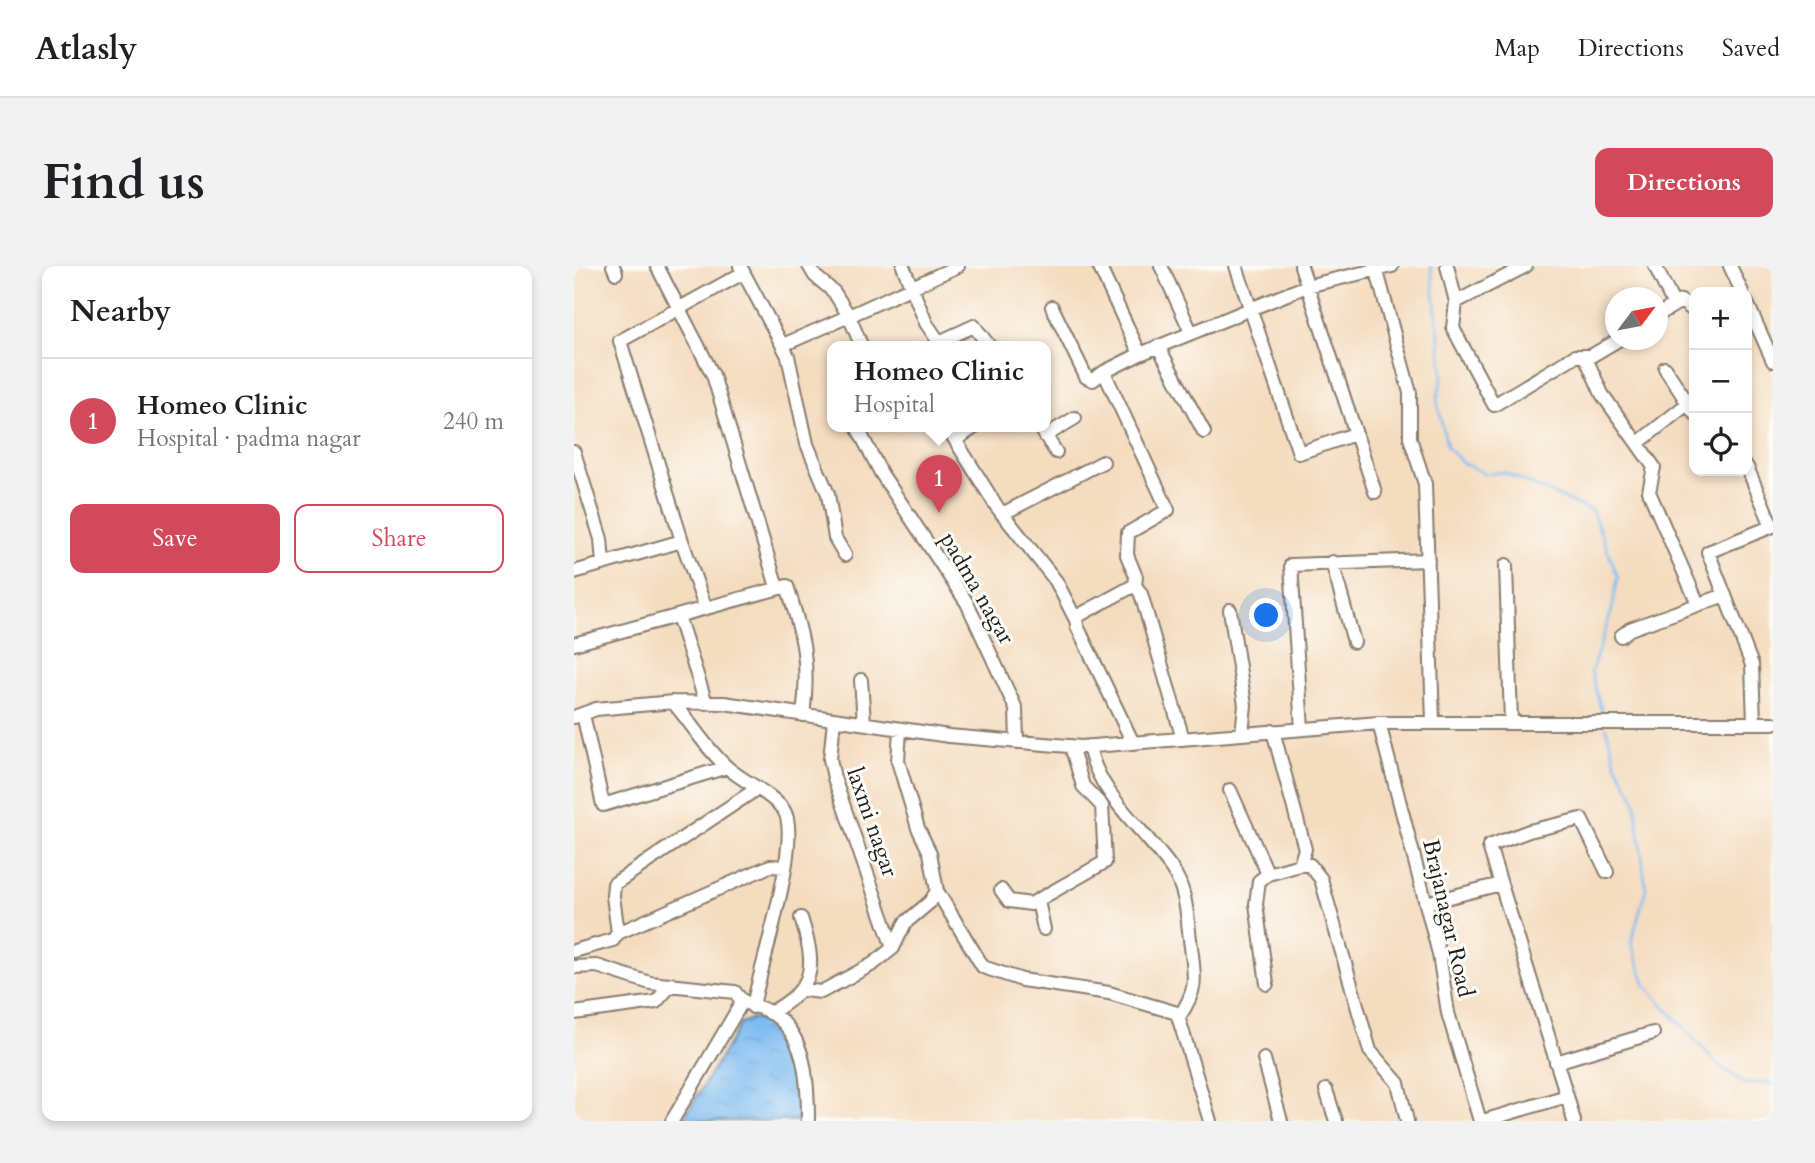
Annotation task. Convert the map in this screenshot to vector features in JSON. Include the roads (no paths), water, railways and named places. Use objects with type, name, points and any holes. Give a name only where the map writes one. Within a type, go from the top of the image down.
[{"type":"street","points":[[657,266],[713,375],[776,587]]},
{"type":"street","points":[[809,266],[815,276],[834,292],[849,316],[859,341]]},
{"type":"street","points":[[902,266],[926,323],[938,341]]},
{"type":"street","points":[[783,345],[958,266]]},
{"type":"street","points":[[1099,266],[1140,354]]},
{"type":"street","points":[[1161,266],[1191,332]]},
{"type":"street","points":[[1236,266],[1299,453],[1355,435]]},
{"type":"street","points":[[1301,266],[1375,492]]},
{"type":"street","points":[[1052,307],[1086,377],[1093,380],[1140,354],[1249,308],[1307,286],[1392,266]]},
{"type":"street","points":[[1447,266],[1456,302],[1453,328],[1494,405],[1575,356],[1591,356],[1605,348]]},
{"type":"street","points":[[1456,302],[1526,266]]},
{"type":"street","points":[[1655,266],[1674,305]]},
{"type":"street","points":[[1730,266],[1740,287]]},
{"type":"street","points":[[1376,268],[1410,393],[1410,439],[1425,484],[1433,722]]},
{"type":"street","points":[[705,607],[620,341],[741,270],[783,345],[807,444],[828,494],[835,538],[845,555]]},
{"type":"street","points":[[1668,309],[1681,301],[1689,307]]},
{"type":"street","points":[[1752,324],[1773,361]]},
{"type":"street","points":[[941,341],[974,326],[985,341]]},
{"type":"street","points":[[1158,346],[1204,432]]},
{"type":"street","points":[[1585,356],[1602,394],[1654,467],[1649,492],[1698,604]]},
{"type":"street","points":[[1665,368],[1689,407]]},
{"type":"street","points":[[1104,372],[1168,510],[1128,533],[1127,555],[1136,577],[1135,585],[1148,617],[1183,738]]},
{"type":"street","points":[[1638,443],[1689,410]]},
{"type":"street","points":[[1051,428],[1076,418]]},
{"type":"street","name":"padma nagar","points":[[860,432],[881,472],[967,603],[1016,709],[1017,742]]},
{"type":"street","points":[[950,432],[1002,514],[1056,581],[1076,618],[1133,743]]},
{"type":"street","points":[[954,440],[967,432]]},
{"type":"street","points":[[1044,432],[1056,452]]},
{"type":"street","points":[[574,452],[601,539],[603,564]]},
{"type":"street","points":[[1002,514],[1103,462]]},
{"type":"street","points":[[1751,476],[1773,526],[1708,552],[1752,664],[1754,723]]},
{"type":"street","points":[[574,572],[682,541]]},
{"type":"street","points":[[1302,729],[1291,565],[1428,560]]},
{"type":"street","points":[[1332,562],[1354,642]]},
{"type":"street","points":[[1506,565],[1511,722]]},
{"type":"street","points":[[1076,618],[1135,585]]},
{"type":"street","points":[[574,644],[787,586],[805,650],[808,678],[803,715]]},
{"type":"street","points":[[1621,636],[1630,629],[1725,595]]},
{"type":"street","points":[[1230,610],[1245,705],[1242,734]]},
{"type":"street","points":[[678,616],[706,703]]},
{"type":"street","points":[[862,680],[864,722]]},
{"type":"street","points":[[727,767],[603,805],[579,715],[596,709],[673,702],[706,703],[864,722],[900,730],[1071,746],[1379,723],[1773,723]]},
{"type":"street","points":[[673,702],[709,750],[755,790],[775,802],[788,819],[785,867],[747,1004],[673,1121]]},
{"type":"street","name":"laxmi nagar","points":[[834,720],[830,759],[834,778],[893,948]]},
{"type":"street","name":"Brajanagar Road","points":[[1379,723],[1426,903],[1448,1013],[1481,1121]]},
{"type":"street","points":[[900,730],[898,761],[918,828],[930,853],[937,891],[983,967],[1022,980],[1109,993],[1177,1013],[1210,1121]]},
{"type":"street","points":[[1273,731],[1305,849],[1300,865]]},
{"type":"street","points":[[1001,890],[1009,901],[1031,904],[1098,868],[1106,859],[1101,832],[1102,806],[1083,786],[1071,746]]},
{"type":"street","points":[[1089,746],[1093,766],[1140,832],[1173,871],[1184,897],[1195,981],[1194,996],[1179,1017]]},
{"type":"street","points":[[618,933],[614,884],[755,790]]},
{"type":"street","points":[[1230,790],[1268,874]]},
{"type":"street","points":[[1574,1121],[1489,846],[1529,831],[1581,819],[1607,872]]},
{"type":"street","points":[[1267,984],[1255,895],[1259,881],[1268,874],[1300,865],[1310,866],[1321,879],[1370,1051],[1398,1083],[1408,1121]]},
{"type":"street","points":[[574,951],[613,940],[618,933],[770,866],[785,867]]},
{"type":"street","points":[[1426,903],[1501,884]]},
{"type":"street","points":[[804,990],[821,992],[873,964],[893,948],[905,923],[930,902],[937,891]]},
{"type":"street","points":[[1038,901],[1044,929]]},
{"type":"street","points":[[770,1013],[804,990],[809,981],[809,943],[801,918]]},
{"type":"street","points":[[574,968],[597,966],[650,983],[735,992],[747,1004],[770,1013],[788,1028],[799,1045],[808,1085],[808,1121]]},
{"type":"street","points":[[574,1013],[656,1002],[672,984]]},
{"type":"street","points":[[1556,1062],[1653,1032]]},
{"type":"street","points":[[1264,1059],[1281,1121]]},
{"type":"street","points":[[1326,1090],[1336,1121]]},
{"type":"street","points":[[1481,1121],[1567,1096]]},
{"type":"water","points":[[752,1018],[781,1027],[786,1037],[795,1060],[800,1085],[798,1121],[682,1121],[741,1023]]},
{"type":"waterway","points":[[1431,266],[1443,374],[1437,400],[1447,447],[1463,463],[1486,474],[1503,472],[1592,511],[1618,577],[1612,610],[1591,672],[1603,717]]},
{"type":"waterway","points":[[1606,727],[1616,764],[1635,799],[1646,889],[1631,943],[1646,986],[1717,1064],[1745,1084],[1768,1082],[1773,1085]]},
{"type":"place","name":"Homeo Clinic","points":[[939,513]]}]
